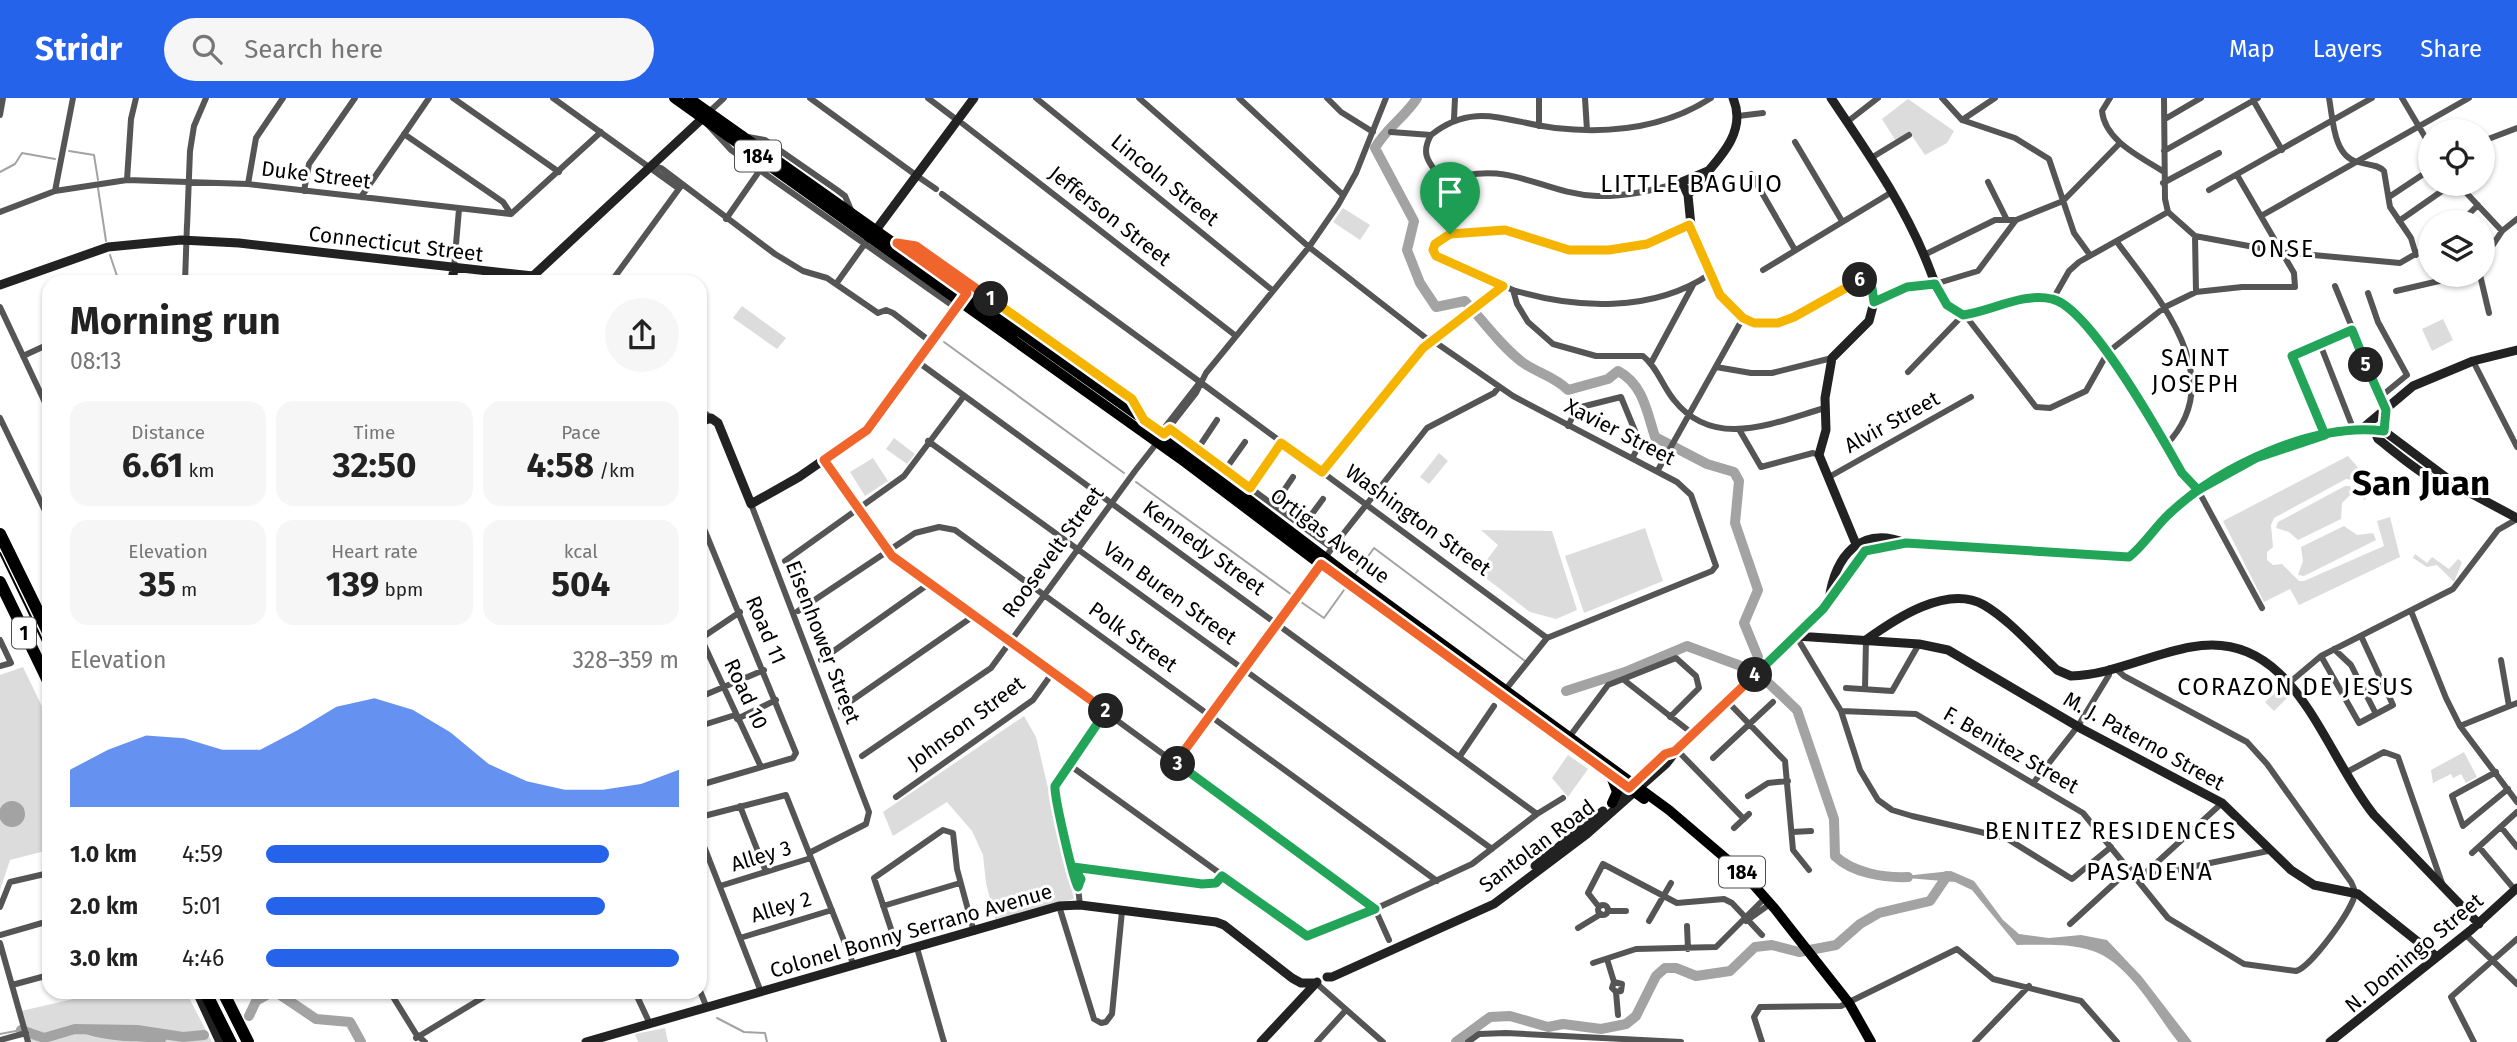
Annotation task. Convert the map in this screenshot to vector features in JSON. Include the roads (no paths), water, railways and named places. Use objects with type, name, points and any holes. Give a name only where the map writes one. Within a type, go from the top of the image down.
[{"type":"highway","name":"1","points":[[0,534],[42,620]]},
{"type":"highway","name":"1","points":[[1,588],[42,669]]},
{"type":"highway","points":[[206,999],[230,1042]]},
{"type":"highway","points":[[226,999],[248,1042]]},
{"type":"main road","name":"Ortigas Avenue","points":[[674,98],[745,137],[1164,434],[1351,582],[1609,776],[1634,788]]},
{"type":"main road","name":"Ortigas Avenue","points":[[689,98],[706,115],[867,241],[950,295],[958,306],[1164,434]]},
{"type":"main road","points":[[867,241],[968,98]]},
{"type":"main road","points":[[912,177],[974,98]]},
{"type":"main road","points":[[1688,195],[1726,149],[1738,116],[1732,98]]},
{"type":"main road","points":[[1831,98],[1892,192],[1947,305],[1964,315],[2030,298],[2053,299],[2065,305],[2108,352],[2187,481],[2198,490]]},
{"type":"main road","name":"Connecticut Street","points":[[534,275],[706,115]]},
{"type":"main road","points":[[1708,171],[1682,182],[1688,195],[1689,225],[1720,295],[1743,318],[1765,325],[1778,323],[1803,312],[1855,280],[1869,284],[1874,302],[1866,326],[1832,358],[1825,408],[1826,430],[1819,455],[1856,544]]},
{"type":"main road","name":"Connecticut Street","points":[[0,285],[108,247],[149,241],[187,240],[523,275]]},
{"type":"main road","points":[[453,275],[454,268]]},
{"type":"main road","points":[[1874,302],[1907,287],[1935,284]]},
{"type":"main road","points":[[926,287],[950,295]]},
{"type":"main road","points":[[751,504],[824,460],[867,430],[967,293]]},
{"type":"main road","points":[[2358,428],[2386,410],[2413,386],[2473,361],[2517,350]]},
{"type":"main road","points":[[2379,431],[2386,410]]},
{"type":"main road","name":"Eisenhower Street","points":[[707,419],[720,427],[751,504]]},
{"type":"main road","points":[[2358,428],[2379,431],[2459,487],[2517,519]]},
{"type":"main road","name":"Santolan Road","points":[[1829,600],[1840,569],[1856,544],[1875,536],[1906,543],[2129,557],[2168,514],[2198,490],[2256,458],[2325,435],[2358,428]]},
{"type":"main road","name":"Santolan Road","points":[[1261,1042],[1316,983],[1494,904],[1587,834],[1796,636],[1829,600],[1865,551],[1906,543]]},
{"type":"main road","name":"Ortigas Avenue","points":[[1351,582],[1506,689],[1634,788]]},
{"type":"main road","points":[[1866,640],[1878,631],[1937,601],[1965,599],[1993,611],[2063,674],[2080,676],[2188,647],[2227,644],[2255,652],[2289,683],[2305,704],[2345,773],[2374,815],[2479,924]]},
{"type":"main road","name":"M. J. Paterno Street","points":[[1796,636],[1919,644],[1948,650],[2078,726],[2222,803],[2268,851],[2314,885],[2355,893],[2437,957]]},
{"type":"main road","points":[[1609,776],[1617,792],[1612,803]]},
{"type":"main road","name":"Santolan Road","points":[[1327,977],[1330,972],[1491,899],[1634,788]]},
{"type":"main road","name":"184","points":[[1634,788],[1664,814],[1674,817],[1728,859],[1768,901],[1849,1003],[1868,1040]]},
{"type":"main road","name":"N. Domingo Street","points":[[2330,1042],[2466,935],[2516,889]]},
{"type":"main road","name":"Colonel Bonny Serrano Avenue","points":[[586,1042],[1059,906],[1080,905],[1224,925],[1292,978],[1301,983],[1316,983]]},
{"type":"main road","points":[[1292,978],[1299,990],[1299,1002]]},
{"type":"main road","points":[[205,999],[220,1042]]},
{"type":"main road","points":[[232,999],[254,1042]]},
{"type":"street","points":[[0,115],[3,98]]},
{"type":"street","points":[[55,191],[73,98]]},
{"type":"street","points":[[127,180],[130,130],[136,98]]},
{"type":"street","points":[[185,275],[194,126],[206,98]]},
{"type":"street","points":[[248,184],[256,138],[283,98]]},
{"type":"street","points":[[304,191],[309,164],[355,98]]},
{"type":"street","points":[[361,197],[429,98]]},
{"type":"street","points":[[453,98],[559,172]]},
{"type":"street","points":[[553,98],[797,268],[836,284],[878,313],[886,310],[893,313],[932,342]]},
{"type":"street","name":"Connecticut Street","points":[[706,115],[724,98]]},
{"type":"street","points":[[810,98],[912,177]]},
{"type":"street","points":[[928,98],[953,117]]},
{"type":"street","name":"Lincoln Street","points":[[1036,98],[1272,290]]},
{"type":"street","name":"Xavier Street","points":[[1139,98],[1309,247],[1413,327],[1418,334],[1499,387],[1568,426],[1658,470],[1692,495],[1715,568],[1547,638],[1506,689]]},
{"type":"street","points":[[1239,98],[1343,195]]},
{"type":"street","points":[[1327,98],[1341,112],[1373,132]]},
{"type":"street","points":[[1332,548],[1197,450],[1164,434],[1200,382],[1309,247],[1343,195],[1373,132],[1385,98]]},
{"type":"street","points":[[1454,120],[1455,98]]},
{"type":"street","points":[[1539,98],[1539,126]]},
{"type":"street","points":[[1585,98],[1587,130]]},
{"type":"street","points":[[1450,234],[1448,193],[1427,161],[1426,149],[1431,135],[1454,120],[1493,116],[1539,126],[1587,130],[1649,124],[1683,114],[1712,98]]},
{"type":"street","points":[[1847,122],[1878,98]]},
{"type":"street","points":[[1942,98],[1962,120],[2015,138],[2041,153],[2053,167],[2074,233],[2090,255]]},
{"type":"street","points":[[2110,98],[2102,111],[2103,120],[2120,143],[2164,172]]},
{"type":"street","points":[[2164,98],[2163,183],[2168,212],[2195,236],[2281,252],[2400,263],[2416,255],[2411,238],[2399,221],[2389,197],[2386,178],[2381,168],[2353,162],[2342,150],[2329,98]]},
{"type":"street","points":[[2165,118],[2201,98]]},
{"type":"street","points":[[2209,190],[2372,98]]},
{"type":"street","points":[[2261,216],[2418,126],[2402,98]]},
{"type":"street","points":[[2431,119],[2469,98]]},
{"type":"street","points":[[1962,120],[1989,99]]},
{"type":"street","points":[[2164,151],[2255,99],[2282,150]]},
{"type":"street","points":[[1738,116],[1763,113]]},
{"type":"street","points":[[706,115],[731,150],[867,241],[926,287],[958,306]]},
{"type":"street","name":"Jefferson Street","points":[[963,124],[1236,336]]},
{"type":"street","points":[[2495,136],[2517,128]]},
{"type":"street","points":[[404,134],[503,202],[511,214],[601,132]]},
{"type":"street","points":[[1391,132],[1431,135]]},
{"type":"street","points":[[1871,158],[1909,135]]},
{"type":"street","points":[[1795,142],[1842,222]]},
{"type":"street","points":[[1935,284],[1978,271],[2016,220],[2063,201],[2120,143]]},
{"type":"street","points":[[2163,183],[2219,153]]},
{"type":"street","points":[[726,219],[760,170]]},
{"type":"street","points":[[1443,182],[1466,175],[1492,173],[1597,196],[1641,192],[1682,182]]},
{"type":"street","points":[[1751,174],[1795,250]]},
{"type":"street","points":[[1909,372],[1964,315],[2039,409],[2050,408],[2086,391],[2108,352],[2165,307],[2196,292],[2242,287],[2295,287],[2296,279],[2237,175]]},
{"type":"street","name":"Washington Street","points":[[912,177],[939,192],[1547,638]]},
{"type":"street","points":[[2389,197],[2418,178]]},
{"type":"street","name":"Duke Street","points":[[0,212],[55,191],[127,180],[248,184],[511,214]]},
{"type":"street","points":[[1988,181],[2006,218]]},
{"type":"street","points":[[616,275],[680,186]]},
{"type":"street","points":[[1763,270],[1892,192]]},
{"type":"street","points":[[2399,221],[2435,196]]},
{"type":"street","points":[[2470,196],[2502,231]]},
{"type":"street","points":[[2474,210],[2479,205]]},
{"type":"street","points":[[454,268],[459,209]]},
{"type":"street","points":[[2053,299],[2069,271],[2090,255],[2168,212]]},
{"type":"street","points":[[1924,255],[1985,224],[2006,218],[2016,220]]},
{"type":"street","points":[[2495,242],[2502,231],[2516,222]]},
{"type":"street","points":[[1689,225],[1647,244],[1609,250],[1569,250],[1505,230],[1450,234],[1435,244],[1433,250],[1436,256],[1503,286],[1560,302],[1604,304],[1649,298],[1693,285],[1710,274]]},
{"type":"street","points":[[2195,236],[2196,292]]},
{"type":"street","points":[[836,284],[867,241]]},
{"type":"street","points":[[2117,242],[2165,307],[2189,357],[2193,381],[2187,414],[2165,445]]},
{"type":"street","points":[[897,243],[916,246],[1132,399],[1144,420]]},
{"type":"street","points":[[1651,363],[1693,285]]},
{"type":"street","points":[[1322,472],[1429,340],[1473,311],[1503,286]]},
{"type":"street","points":[[2335,286],[2386,410]]},
{"type":"street","points":[[2396,291],[2418,286]]},
{"type":"street","points":[[2483,287],[2488,313]]},
{"type":"street","points":[[1513,290],[1517,304],[1537,333],[1553,344],[1596,356],[1639,355],[1651,363],[1670,395],[1688,415],[1740,431],[1825,408]]},
{"type":"street","points":[[2368,293],[2378,322],[2407,375],[2379,398]]},
{"type":"street","points":[[0,301],[0,307],[42,396]]},
{"type":"street","points":[[1658,470],[1743,318]]},
{"type":"street","points":[[2325,435],[2292,356],[2352,330]]},
{"type":"street","points":[[2320,344],[2358,428]]},
{"type":"street","points":[[23,356],[42,347]]},
{"type":"street","points":[[1716,367],[1751,373],[1772,373],[1832,358]]},
{"type":"street","points":[[2473,361],[2517,447]]},
{"type":"street","name":"Kennedy Street","points":[[918,362],[1537,814]]},
{"type":"street","points":[[1176,762],[1332,548],[1427,428],[1494,393],[1499,387]]},
{"type":"street","points":[[785,561],[904,476],[964,396]]},
{"type":"street","points":[[1568,426],[1577,408],[1621,397],[1640,443],[1633,457]]},
{"type":"street","name":"Alvir Street","points":[[1829,477],[1971,397]]},
{"type":"street","points":[[0,418],[42,505]]},
{"type":"street","points":[[1197,450],[1217,420]]},
{"type":"street","points":[[1740,431],[1761,467],[1813,453],[1819,455]]},
{"type":"street","name":"Roosevelt Street","points":[[862,756],[981,676],[1011,641],[1164,434]]},
{"type":"street","name":"Van Buren Street","points":[[929,441],[1492,849]]},
{"type":"street","points":[[1225,470],[1245,442]]},
{"type":"street","points":[[1250,488],[1281,443]]},
{"type":"street","points":[[824,460],[888,552],[1375,909],[1389,940]]},
{"type":"street","points":[[1274,505],[1293,477]]},
{"type":"street","points":[[2198,490],[2217,520],[2262,607]]},
{"type":"street","points":[[1303,526],[1324,499]]},
{"type":"street","name":"Eisenhower Street","points":[[751,504],[870,817],[865,827],[810,856]]},
{"type":"street","points":[[2501,527],[2503,510]]},
{"type":"street","points":[[2289,683],[2321,656],[2456,586],[2501,527],[2517,519]]},
{"type":"street","name":"Polk Street","points":[[798,611],[915,533],[948,527],[1437,881]]},
{"type":"street","name":"Road 11","points":[[707,535],[765,670],[796,755],[761,767]]},
{"type":"street","points":[[821,660],[930,583]]},
{"type":"street","points":[[2411,611],[2460,726],[2517,802]]},
{"type":"street","points":[[707,633],[740,612]]},
{"type":"street","points":[[841,708],[975,615]]},
{"type":"street","points":[[1796,636],[1841,711],[1860,770],[1871,792],[1892,810],[2006,838],[2073,879],[2111,847]]},
{"type":"street","points":[[2321,656],[2356,723],[2376,714],[2393,703],[2361,636]]},
{"type":"street","points":[[0,640],[11,663],[0,666]]},
{"type":"street","points":[[1865,689],[1866,640]]},
{"type":"street","points":[[1846,688],[1894,690],[1919,644]]},
{"type":"street","points":[[2334,649],[2351,664],[2376,714]]},
{"type":"street","name":"Road 10","points":[[707,653],[761,767]]},
{"type":"street","points":[[1570,736],[1608,685],[1679,659],[1696,676],[1699,688],[1670,717]]},
{"type":"street","points":[[2501,660],[2510,706]]},
{"type":"street","points":[[2034,782],[2078,726],[2112,667],[2124,676],[2247,741],[2267,764],[2351,882],[2355,893]]},
{"type":"street","points":[[707,694],[765,670]]},
{"type":"street","name":"Johnson Street","points":[[896,797],[1033,701],[1053,672]]},
{"type":"street","points":[[1624,680],[1693,734]]},
{"type":"street","points":[[707,724],[736,717],[776,700]]},
{"type":"street","points":[[1727,701],[1785,761],[1793,852],[1809,870]]},
{"type":"street","points":[[1713,758],[1773,702]]},
{"type":"street","points":[[2460,726],[2517,703]]},
{"type":"street","points":[[1460,756],[1494,706]]},
{"type":"street","name":"F. Benitez Street","points":[[1841,711],[1916,714],[2034,782],[2083,813],[2139,878],[2168,918],[2244,964],[2302,970],[2325,946],[2355,893]]},
{"type":"street","points":[[1080,905],[1078,887],[1073,881],[1074,869],[1054,791],[1056,781],[1107,712]]},
{"type":"street","points":[[1677,749],[1746,817],[1734,828]]},
{"type":"street","points":[[2345,773],[2384,752],[2398,757],[2443,886]]},
{"type":"street","points":[[1068,764],[1307,936],[1375,909],[1472,864],[1537,814],[1563,798]]},
{"type":"street","points":[[707,783],[761,767]]},
{"type":"street","points":[[2496,772],[2452,796],[2463,825],[2508,789]]},
{"type":"street","points":[[1748,796],[1768,783],[1788,781]]},
{"type":"street","points":[[707,815],[785,794],[854,966]]},
{"type":"street","points":[[2139,878],[2222,803]]},
{"type":"street","points":[[740,806],[766,872]]},
{"type":"street","points":[[2472,853],[2517,812]]},
{"type":"street","points":[[2501,827],[2517,847]]},
{"type":"street","points":[[899,953],[874,882],[876,876],[948,830],[956,838],[960,883],[974,932]]},
{"type":"street","points":[[1792,832],[1811,831]]},
{"type":"street","points":[[2479,847],[2516,889]]},
{"type":"street","points":[[2139,878],[2268,851]]},
{"type":"street","points":[[707,854],[761,992]]},
{"type":"street","name":"Alley 3","points":[[720,887],[810,856]]},
{"type":"street","points":[[1603,911],[1590,899],[1588,893],[1603,864],[1681,904],[1724,899],[1748,918],[1762,934]]},
{"type":"street","points":[[1074,869],[1202,884],[1216,883],[1222,876]]},
{"type":"street","points":[[2070,924],[2130,869]]},
{"type":"street","points":[[0,907],[10,882],[42,875]]},
{"type":"street","points":[[883,906],[960,883]]},
{"type":"street","points":[[1649,921],[1671,883]]},
{"type":"street","points":[[1593,963],[1636,949],[1716,947],[1768,901]]},
{"type":"street","points":[[1059,906],[1094,1019],[1101,1023],[1107,1022],[1112,1014],[1122,911]]},
{"type":"street","name":"Alley 2","points":[[740,938],[832,910]]},
{"type":"street","points":[[1578,928],[1603,911],[1626,911]]},
{"type":"street","points":[[0,935],[42,923]]},
{"type":"street","points":[[1687,926],[1688,949]]},
{"type":"street","points":[[2466,935],[2517,984]]},
{"type":"street","points":[[2474,1042],[2451,998],[2517,939]]},
{"type":"street","points":[[0,943],[28,1042]]},
{"type":"street","points":[[917,948],[944,1042]]},
{"type":"street","points":[[1762,1042],[1754,1017],[1760,1007],[1841,1006],[1957,949],[1993,979],[2081,1001],[2117,1042]]},
{"type":"street","points":[[1607,959],[1614,982],[1622,984],[1621,990],[1616,992],[1618,1015]]},
{"type":"street","points":[[12,985],[42,977]]},
{"type":"street","points":[[1316,983],[1381,1041]]},
{"type":"street","points":[[1975,1042],[2029,986]]},
{"type":"street","points":[[394,999],[419,1038],[481,999]]},
{"type":"street","points":[[638,999],[650,1024]]},
{"type":"street","points":[[703,999],[707,1008]]},
{"type":"street","points":[[1317,1042],[1346,1010]]},
{"type":"street","points":[[0,1040],[25,1031]]},
{"type":"street","points":[[1468,1042],[1479,1034],[1506,1033],[1681,1042]]},
{"type":"waterway","points":[[1417,98],[1375,148],[1414,221],[1407,250],[1420,283],[1436,307],[1465,301],[1514,355],[1568,390],[1608,379],[1618,371],[1639,391],[1655,437],[1707,464],[1734,472],[1739,481],[1735,523],[1758,590],[1744,623],[1758,657],[1757,672]]},
{"type":"waterway","points":[[69,151],[94,155],[98,180]]},
{"type":"waterway","points":[[0,172],[15,164],[22,153],[55,159]]},
{"type":"waterway","points":[[98,188],[106,241]]},
{"type":"waterway","points":[[110,255],[117,275]]},
{"type":"waterway","points":[[944,342],[1124,473]]},
{"type":"waterway","points":[[1136,482],[1292,595]]},
{"type":"waterway","points":[[1356,573],[1374,548],[1525,661]]},
{"type":"waterway","points":[[1301,602],[1324,618],[1344,590]]},
{"type":"waterway","points":[[1566,691],[1625,672],[1687,646],[1757,672],[1797,710],[1834,819],[1835,856],[1851,867],[1869,873],[1908,877]]},
{"type":"waterway","points":[[1456,1042],[1490,1017],[1510,1016],[1548,1027],[1563,1024],[1601,1029],[1626,1024],[1636,1016],[1656,976],[1665,968],[1676,968],[1696,976],[1730,971],[1755,947],[1772,945],[1799,952],[1836,945],[1860,924],[1879,913],[1930,901],[1947,876]]},
{"type":"waterway","points":[[249,1016],[260,999]]},
{"type":"waterway","points":[[286,999],[316,1019],[350,1022],[361,1042]]},
{"type":"waterway","points":[[717,1018],[744,1032],[765,1033],[767,1042]]},
{"type":"waterway","points":[[21,1030],[44,1038],[75,1029],[137,1030],[183,1037],[204,1035]]},
{"type":"waterway","points":[[0,1034],[21,1030]]},
{"type":"tram line","points":[[0,553],[42,640]]},
{"type":"tram line","points":[[214,999],[236,1042]]},
{"type":"district","name":"LITTLE BAGUIO","points":[[1692,184]]},
{"type":"district","name":"ONSE","points":[[2283,249]]},
{"type":"district","name":"SAINT JOSEPH","points":[[2196,371]]},
{"type":"district","name":"San Juan","points":[[2421,483]]},
{"type":"district","name":"CORAZON DE JESUS","points":[[2296,687]]},
{"type":"district","name":"BENITEZ RESIDENCES","points":[[2111,831]]},
{"type":"district","name":"PASADENA","points":[[2150,872]]}]
